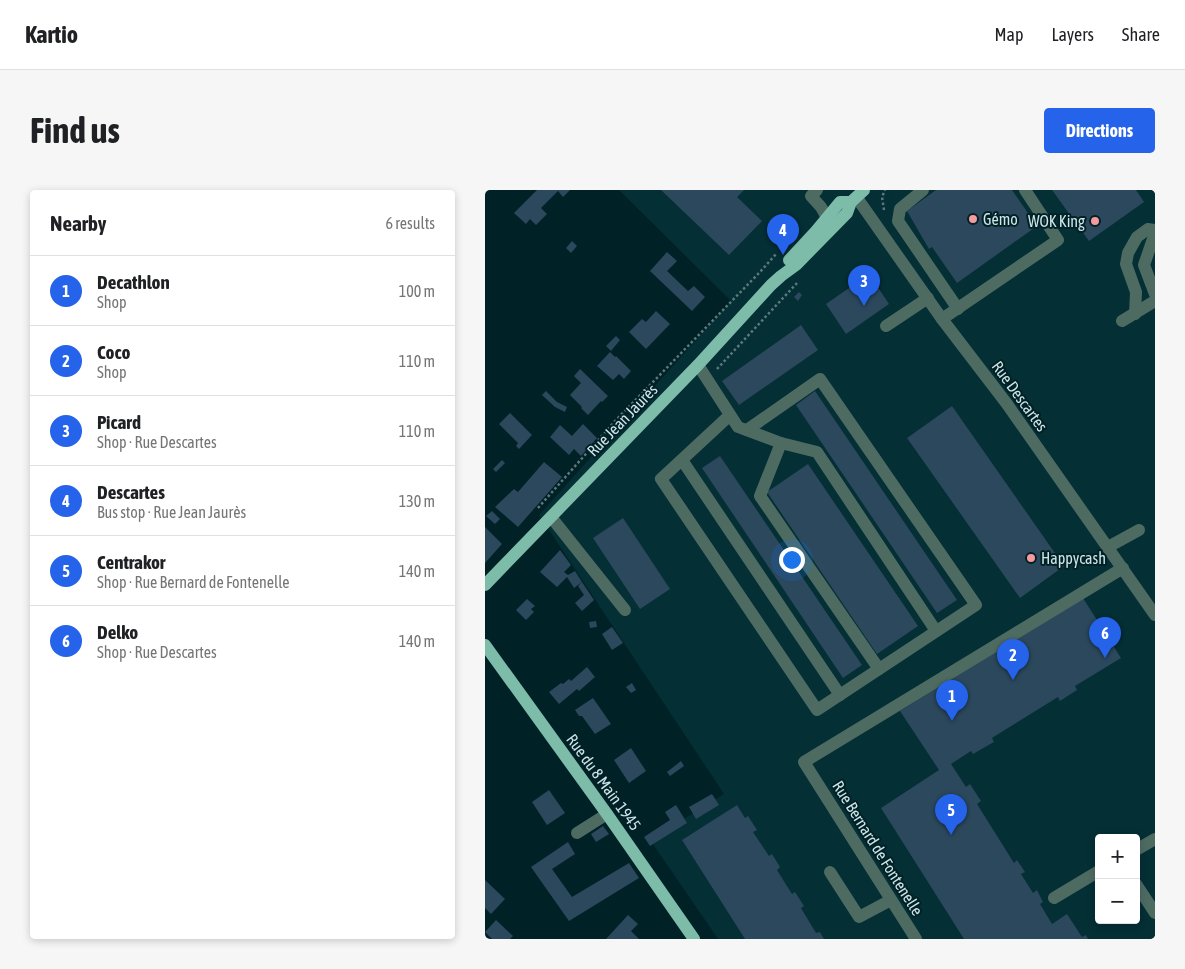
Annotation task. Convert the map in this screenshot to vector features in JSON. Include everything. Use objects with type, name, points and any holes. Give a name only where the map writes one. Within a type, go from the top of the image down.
[{"type":"main road","name":"Rue Jean Jaurès","points":[[781,276],[789,260],[840,202],[857,197]]},
{"type":"main road","name":"Rue Jean Jaurès","points":[[485,585],[698,365],[781,276],[796,264],[847,213],[857,197]]},
{"type":"main road","name":"Rue du 8 Main 1945","points":[[485,645],[607,814],[694,939]]},
{"type":"street","points":[[817,190],[811,196],[821,207],[827,218]]},
{"type":"street","points":[[923,190],[900,208],[898,221],[958,309]]},
{"type":"street","points":[[943,319],[1058,240],[1025,190]]},
{"type":"street","name":"Rue Descartes","points":[[857,197],[943,319],[1001,395],[1155,614]]},
{"type":"street","points":[[1135,314],[1135,292],[1126,264],[1128,253],[1137,237],[1148,229],[1155,231],[1145,265],[1155,294]]},
{"type":"street","points":[[893,249],[909,237]]},
{"type":"street","points":[[886,326],[928,298]]},
{"type":"street","points":[[1122,321],[1155,301]]},
{"type":"street","points":[[698,365],[738,427],[781,443],[817,452],[936,631]]},
{"type":"street","points":[[731,415],[661,479],[817,710],[975,604],[820,379],[747,430]]},
{"type":"street","points":[[781,443],[760,496],[879,669]]},
{"type":"street","points":[[682,460],[840,695]]},
{"type":"street","points":[[551,517],[625,610]]},
{"type":"street","points":[[1108,547],[1139,530]]},
{"type":"street","name":"Rue Bernard de Fontenelle","points":[[916,939],[804,762],[1123,568]]},
{"type":"street","points":[[577,834],[607,814]]},
{"type":"street","points":[[1140,847],[1155,838]]},
{"type":"street","points":[[830,872],[859,917],[891,900]]},
{"type":"street","points":[[1054,898],[1095,873]]},
{"type":"street","points":[[1140,890],[1155,913]]},
{"type":"path","points":[[885,190],[882,196],[882,206],[886,215]]},
{"type":"path","points":[[537,509],[615,421],[777,253]]},
{"type":"path","points":[[707,379],[799,281]]},
{"type":"shaded area","points":[[619,190],[1155,190],[1155,939],[718,939],[650,840],[724,794],[539,515],[731,301]]},
{"type":"building","points":[[537,190],[570,190],[563,197],[558,191],[541,208],[547,214],[536,225],[530,219],[526,224],[514,213]]},
{"type":"building","points":[[661,190],[744,190],[737,197],[762,221],[729,255]]},
{"type":"building","points":[[936,190],[1012,190],[1037,226],[957,283],[932,247],[929,249],[907,211]]},
{"type":"building","name":"WOK King","points":[[1052,190],[1136,190],[1144,202],[1089,241]]},
{"type":"building","points":[[572,241],[577,246],[571,253],[566,248]]},
{"type":"building","points":[[667,252],[677,261],[667,271],[688,291],[694,286],[705,297],[692,311],[650,271]]},
{"type":"building","points":[[869,274],[889,304],[846,334],[826,304]]},
{"type":"building","points":[[799,292],[802,295],[798,301],[794,297]]},
{"type":"building","points":[[656,311],[670,324],[646,349],[629,332],[642,319],[646,322]]},
{"type":"building","points":[[801,325],[818,350],[739,405],[722,381]]},
{"type":"building","points":[[616,336],[620,340],[611,351],[606,346]]},
{"type":"building","points":[[610,352],[631,371],[624,379],[619,374],[613,380],[597,366]]},
{"type":"building","points":[[580,369],[608,396],[588,415],[570,395],[581,383],[574,376]]},
{"type":"building","points":[[546,391],[557,402],[567,407],[565,412],[555,407],[542,395]]},
{"type":"building","points":[[815,391],[957,600],[937,613],[796,405]]},
{"type":"building","points":[[952,406],[1064,566],[1020,598],[907,438]]},
{"type":"building","points":[[510,413],[532,435],[519,449],[516,446],[518,443],[499,424]]},
{"type":"building","points":[[583,424],[597,438],[581,456],[574,449],[569,455],[550,437],[560,425],[572,436]]},
{"type":"building","points":[[720,456],[862,665],[843,678],[702,468]]},
{"type":"building","points":[[502,460],[505,463],[496,472],[493,469]]},
{"type":"building","points":[[544,462],[562,477],[518,527],[495,507],[514,489],[518,492]]},
{"type":"building","points":[[808,464],[918,626],[877,654],[767,492]]},
{"type":"building","points":[[492,511],[500,519],[495,524],[486,516]]},
{"type":"building","points":[[623,518],[670,589],[640,609],[593,538]]},
{"type":"building","points":[[485,527],[502,544],[485,563]]},
{"type":"building","points":[[560,550],[571,565],[564,572],[568,575],[575,571],[582,582],[574,588],[567,577],[557,587],[540,572]]},
{"type":"building","points":[[582,582],[594,600],[582,611],[575,603],[584,595],[578,586]]},
{"type":"building","points":[[1083,598],[1121,658],[1075,686],[1077,690],[1060,701],[1058,697],[992,738],[994,742],[973,754],[971,751],[951,764],[966,787],[970,784],[981,801],[977,804],[1014,863],[1017,860],[1025,872],[1021,874],[1033,893],[1037,890],[1043,902],[1040,904],[1052,924],[1067,914],[1082,937],[1086,935],[1088,939],[964,939],[881,808],[939,770],[900,711]]},
{"type":"building","points":[[527,599],[535,606],[531,609],[534,612],[526,620],[516,610]]},
{"type":"building","points":[[596,621],[597,627],[590,628],[589,622]]},
{"type":"building","points":[[612,627],[623,643],[612,650],[602,634]]},
{"type":"building","points":[[587,667],[595,677],[579,691],[577,689],[559,704],[549,692],[569,679],[571,681]]},
{"type":"building","points":[[632,683],[636,690],[631,693],[626,687]]},
{"type":"building","points":[[593,698],[611,724],[595,734],[582,716],[579,716],[575,710]]},
{"type":"building","points":[[631,748],[646,771],[629,783],[614,760]]},
{"type":"building","points":[[681,761],[684,766],[670,776],[667,772]]},
{"type":"building","points":[[549,790],[565,813],[547,825],[532,802]]},
{"type":"building","points":[[712,794],[719,805],[696,819],[689,807]]},
{"type":"building","points":[[676,805],[687,823],[650,846],[644,837],[670,820],[665,812]]},
{"type":"building","points":[[737,805],[745,818],[748,816],[757,830],[753,832],[769,856],[772,854],[780,867],[777,870],[792,894],[795,892],[804,906],[801,908],[816,933],[820,932],[824,939],[745,939],[682,840]]},
{"type":"building","points":[[603,826],[609,834],[596,842],[591,834]]},
{"type":"building","points":[[568,842],[575,854],[552,869],[572,897],[629,863],[639,878],[569,921],[531,867]]},
{"type":"building","points":[[485,880],[505,899],[491,914],[485,908]]},
{"type":"building","points":[[628,915],[638,924],[631,931],[639,939],[606,939]]},
{"type":"building","points":[[496,920],[513,936],[510,939],[492,939],[485,932]]},
{"type":"place","name":"Gémo","points":[[973,219]]},
{"type":"place","name":"WOK King","points":[[1095,221]]},
{"type":"place","name":"Descartes","points":[[783,255]]},
{"type":"place","name":"Picard","points":[[864,306]]},
{"type":"place","name":"Happycash","points":[[1031,558]]},
{"type":"place","name":"Delko","points":[[1105,658]]},
{"type":"place","name":"Coco","points":[[1013,680]]},
{"type":"place","name":"Decathlon","points":[[952,721]]},
{"type":"place","name":"Centrakor","points":[[951,835]]}]
